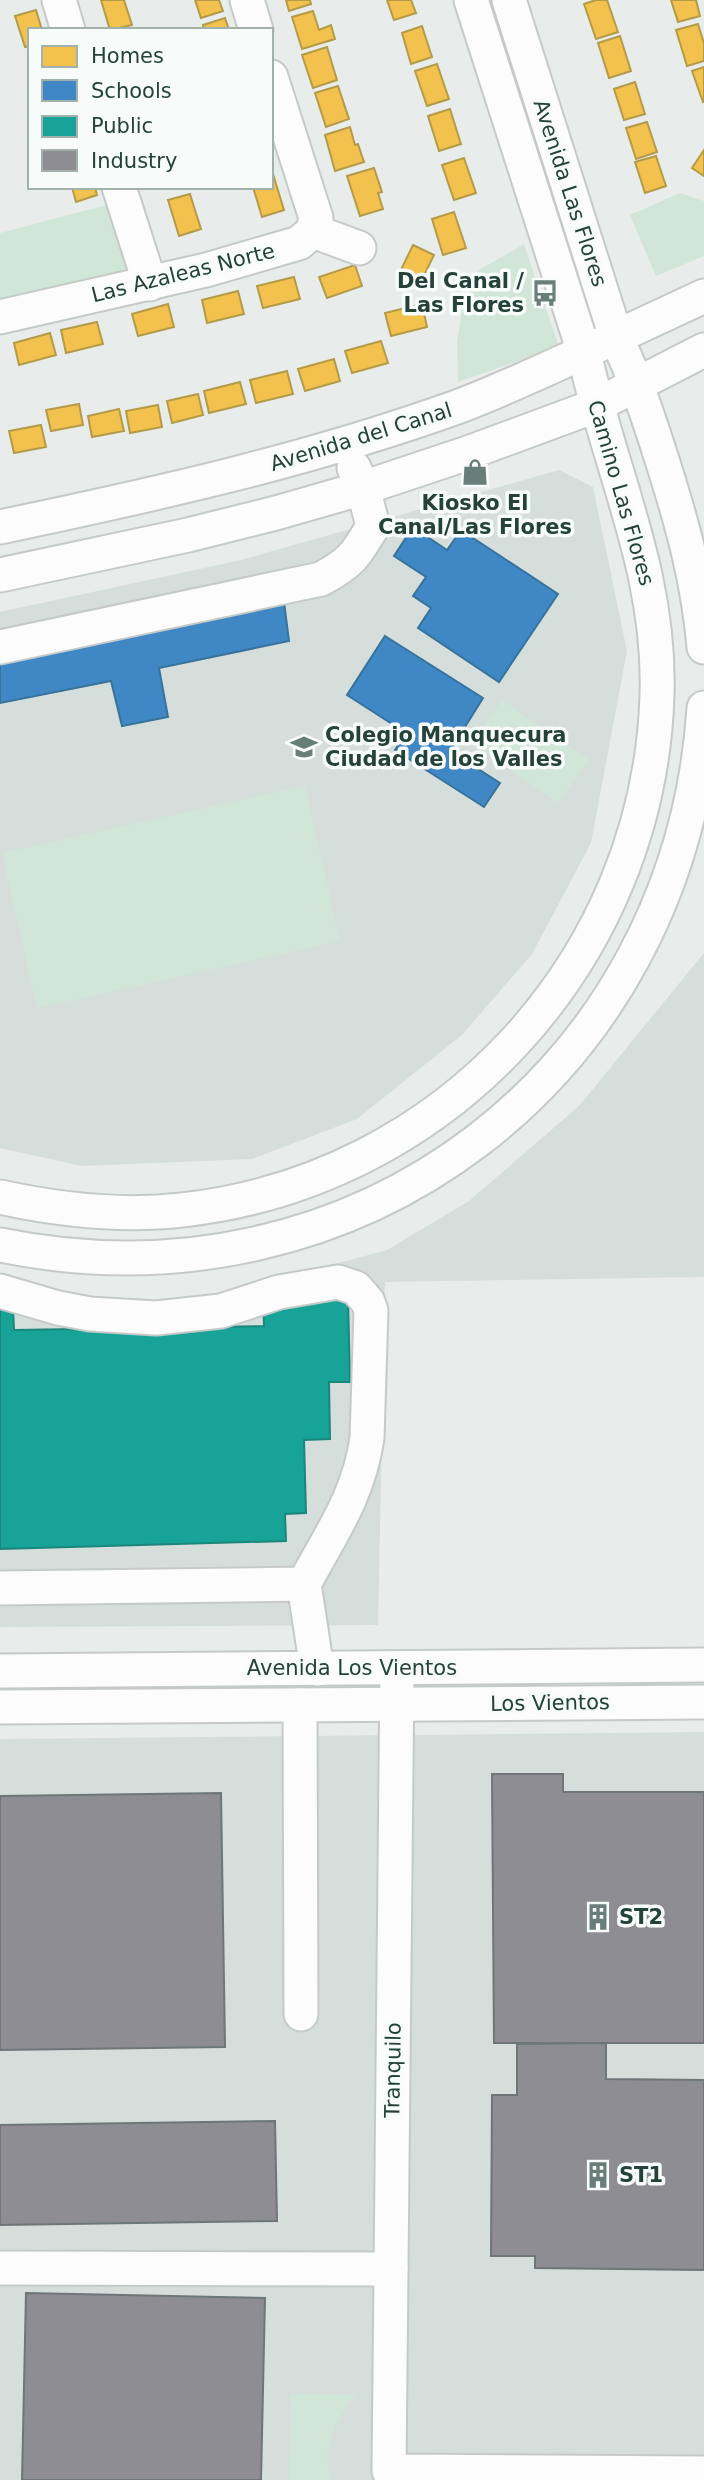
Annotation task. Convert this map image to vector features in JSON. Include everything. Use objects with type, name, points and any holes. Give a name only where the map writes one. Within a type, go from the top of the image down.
[{"type":"street","points":[[59,0],[67,28]]},
{"type":"street","points":[[247,0],[255,28]]},
{"type":"street","name":"Avenida Las Flores","points":[[471,0],[584,352]]},
{"type":"street","name":"Avenida Las Flores","points":[[509,0],[617,337],[638,384]]},
{"type":"street","points":[[273,83],[316,218],[313,231],[359,248]]},
{"type":"street","points":[[120,189],[150,284]]},
{"type":"street","name":"Las Azaleas Norte","points":[[0,317],[150,284],[299,243],[313,231]]},
{"type":"street","name":"Avenida del Canal","points":[[0,527],[190,487],[338,446],[460,406],[704,296]]},
{"type":"street","points":[[0,575],[188,535],[363,488],[465,454],[595,405],[704,350]]},
{"type":"street","name":"Camino Las Flores","points":[[0,1197],[61,1209],[141,1212],[209,1206],[282,1189],[363,1157],[434,1114],[496,1062],[548,1004],[590,939],[624,869],[645,796],[655,729],[656,646],[648,581],[638,539],[595,405],[584,352]]},
{"type":"street","points":[[638,384],[687,541],[698,591],[704,647]]},
{"type":"street","points":[[0,648],[321,579],[345,565],[360,548],[373,526],[363,488],[352,465],[338,446]]},
{"type":"street","points":[[0,1245],[68,1256],[130,1259],[176,1257],[247,1247],[319,1226],[363,1209],[434,1171],[479,1139],[531,1093],[571,1051],[621,982],[641,945],[673,869],[685,828],[699,758],[704,708]]},
{"type":"street","points":[[0,1291],[58,1308],[90,1314],[145,1318],[221,1311],[279,1292],[338,1282],[356,1288],[363,1294],[371,1311],[364,1459],[352,1498],[304,1584],[317,1669]]},
{"type":"street","points":[[0,1587],[304,1584]]},
{"type":"street","name":"Avenida Los Vientos","points":[[0,1671],[704,1665]]},
{"type":"street","name":"Tranquilo","points":[[397,1668],[389,2471],[704,2473]]},
{"type":"street","name":"Los Vientos","points":[[397,1704],[704,1702]]},
{"type":"street","name":"Avenida Los Vientos","points":[[0,1707],[397,1704]]},
{"type":"street","points":[[300,1705],[301,2014]]},
{"type":"street","points":[[0,2268],[391,2269]]},
{"type":"shaded area","name":"Colegio Manquecura Ciudad de los Valles","points":[[559,470],[593,487],[627,651],[591,843],[532,954],[462,1035],[357,1119],[252,1159],[82,1166],[0,1148],[0,612],[241,560]]},
{"type":"shaded area","points":[[704,953],[704,1277],[385,1282],[378,1625],[0,1627],[0,1279],[97,1300],[156,1301],[230,1292],[387,1250],[469,1201],[579,1106]]},
{"type":"shaded area","points":[[704,1732],[704,2480],[0,2480],[0,1739]]},
{"type":"green space","points":[[680,193],[704,201],[704,256],[656,276],[630,215]]},
{"type":"green space","points":[[114,203],[134,278],[0,301],[0,233]]},
{"type":"green space","points":[[524,244],[559,347],[458,382],[457,341],[463,307],[479,270]]},
{"type":"green space","points":[[502,700],[589,760],[558,803],[472,743]]},
{"type":"green space","points":[[305,786],[340,941],[37,1008],[2,853]]},
{"type":"green space","points":[[291,2394],[356,2395],[332,2434],[327,2457],[331,2480],[289,2480]]},
{"type":"building: Homes","points":[[101,0],[124,0],[132,25],[109,28]]},
{"type":"building: Homes","points":[[195,0],[219,0],[223,11],[201,18]]},
{"type":"building: Homes","points":[[286,0],[310,0],[311,4],[289,11]]},
{"type":"building: Homes","points":[[387,0],[411,0],[416,13],[394,20]]},
{"type":"building: Homes","points":[[607,0],[618,32],[596,39],[584,4]]},
{"type":"building: Homes","points":[[671,0],[696,0],[700,16],[678,22]]},
{"type":"building: Homes","points":[[36,10],[41,28],[28,28],[28,46],[25,47],[15,16]]},
{"type":"building: Homes","points":[[313,11],[319,30],[331,25],[335,39],[302,49],[292,17]]},
{"type":"building: Homes","points":[[225,18],[228,28],[204,28],[203,25]]},
{"type":"building: Homes","points":[[698,24],[704,43],[704,61],[687,66],[676,30]]},
{"type":"building: Homes","points":[[422,26],[432,57],[411,64],[402,33]]},
{"type":"building: Homes","points":[[620,36],[631,71],[609,78],[598,43]]},
{"type":"building: Homes","points":[[327,47],[337,80],[313,88],[302,55]]},
{"type":"building: Homes","points":[[437,64],[449,99],[427,106],[415,71]]},
{"type":"building: Homes","points":[[704,67],[704,101],[703,102],[692,71]]},
{"type":"building: Homes","points":[[635,82],[645,114],[624,120],[614,89]]},
{"type":"building: Homes","points":[[338,86],[349,119],[326,127],[315,93]]},
{"type":"building: Homes","points":[[450,109],[461,144],[439,151],[428,116]]},
{"type":"building: Homes","points":[[647,122],[657,152],[636,159],[626,128]]},
{"type":"building: Homes","points":[[350,127],[364,162],[335,171],[325,135]]},
{"type":"building: Homes","points":[[704,150],[704,176],[692,168]]},
{"type":"building: Homes","points":[[656,156],[666,186],[645,193],[635,162]]},
{"type":"building: Homes","points":[[464,158],[476,193],[454,200],[442,165]]},
{"type":"building: Homes","points":[[374,168],[382,192],[378,193],[383,209],[360,216],[347,176]]},
{"type":"building: Homes","points":[[273,174],[284,210],[262,217],[254,189],[273,189]]},
{"type":"building: Homes","points":[[73,189],[96,189],[97,195],[76,202]]},
{"type":"building: Homes","points":[[190,194],[201,229],[179,236],[168,200]]},
{"type":"building: Homes","points":[[454,212],[466,248],[443,255],[432,219]]},
{"type":"building: Homes","points":[[413,245],[434,255],[418,288],[397,278]]},
{"type":"building: Homes","points":[[355,265],[362,286],[327,298],[319,277]]},
{"type":"building: Homes","points":[[294,277],[300,299],[263,308],[257,286]]},
{"type":"building: Homes","points":[[238,291],[244,314],[207,323],[202,300]]},
{"type":"building: Homes","points":[[168,304],[174,327],[138,336],[132,314]]},
{"type":"building: Homes","points":[[422,304],[427,327],[391,336],[385,313]]},
{"type":"building: Homes","points":[[97,322],[103,344],[66,353],[61,330]]},
{"type":"building: Homes","points":[[50,333],[56,355],[19,365],[14,343]]},
{"type":"building: Homes","points":[[381,341],[388,363],[352,373],[345,351]]},
{"type":"building: Homes","points":[[334,359],[340,381],[305,391],[298,369]]},
{"type":"building: Homes","points":[[287,371],[293,394],[256,403],[250,380]]},
{"type":"building: Homes","points":[[240,382],[246,404],[209,413],[204,391]]},
{"type":"building: Homes","points":[[198,394],[203,415],[172,423],[167,401]]},
{"type":"building: Homes","points":[[79,404],[83,425],[51,431],[46,410]]},
{"type":"building: Homes","points":[[158,405],[162,427],[130,433],[126,411]]},
{"type":"building: Homes","points":[[119,409],[124,431],[92,437],[88,416]]},
{"type":"building: Homes","points":[[41,425],[46,447],[14,453],[9,431]]},
{"type":"building: Schools","points":[[413,527],[447,550],[461,530],[558,594],[499,682],[418,628],[431,608],[413,596],[426,577],[394,556]]},
{"type":"building: Schools","points":[[284,602],[289,641],[159,668],[168,717],[122,726],[111,681],[0,703],[0,661]]},
{"type":"building: Schools","points":[[385,636],[483,698],[450,751],[500,783],[484,807],[395,750],[406,733],[347,695]]},
{"type":"building: Public","points":[[348,1298],[350,1382],[329,1382],[330,1439],[304,1440],[306,1513],[285,1514],[286,1541],[0,1549],[0,1307],[13,1307],[14,1330],[264,1326],[263,1299]]},
{"type":"building: Industry","name":"ST2","points":[[492,1774],[563,1774],[563,1792],[704,1792],[704,2043],[494,2043]]},
{"type":"building: Industry","points":[[221,1793],[225,2047],[0,2050],[0,1796]]},
{"type":"building: Industry","name":"ST1","points":[[606,2043],[606,2079],[704,2080],[704,2270],[535,2268],[535,2256],[491,2256],[492,2095],[517,2095],[517,2044]]},
{"type":"building: Industry","points":[[275,2121],[277,2221],[0,2225],[0,2125]]},
{"type":"building: Industry","points":[[26,2293],[265,2298],[261,2480],[22,2480]]},
{"type":"place","name":"Del Canal / Las Flores","points":[[545,293]]},
{"type":"place","name":"Kiosko El Canal/Las Flores","points":[[475,472]]},
{"type":"place","name":"Colegio Manquecura Ciudad de los Valles","points":[[304,747]]},
{"type":"place","name":"ST2","points":[[598,1917]]},
{"type":"place","name":"ST1","points":[[598,2175]]}]
